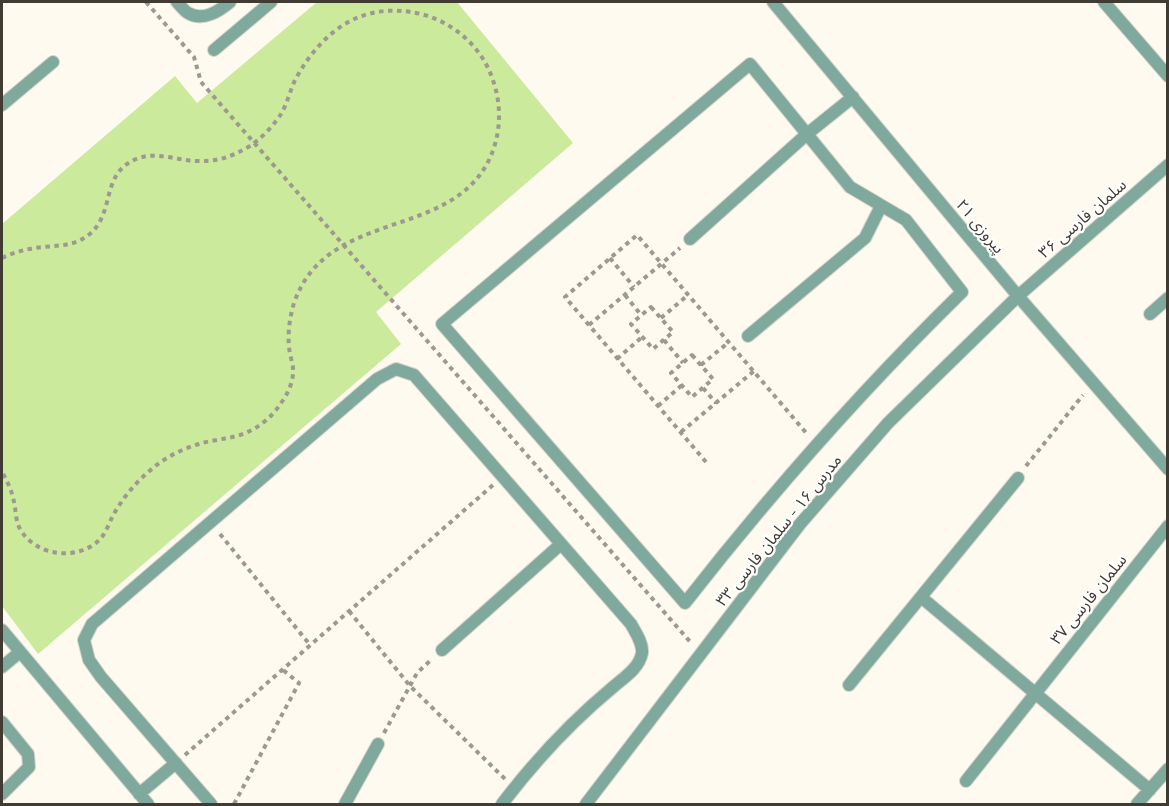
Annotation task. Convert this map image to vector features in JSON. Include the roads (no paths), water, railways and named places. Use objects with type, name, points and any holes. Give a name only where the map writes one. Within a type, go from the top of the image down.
[{"type":"street","points":[[177,2],[188,13],[198,16],[216,13],[230,2]]},
{"type":"street","points":[[214,50],[271,2]]},
{"type":"street","name":"پیروزی ۲۱","points":[[773,2],[1018,296],[1167,469]]},
{"type":"street","points":[[1104,2],[1166,73]]},
{"type":"street","points":[[2,105],[53,62]]},
{"type":"street","points":[[750,64],[807,134],[850,187],[906,220],[962,292],[877,377],[816,444],[743,529],[685,603],[442,324],[750,64]]},
{"type":"street","points":[[690,239],[807,134],[853,97]]},
{"type":"street","name":"سلمان فارسی ۳۶","points":[[1018,296],[1167,165]]},
{"type":"street","points":[[748,336],[865,237],[881,206]]},
{"type":"street","name":"مدرس ۱۶ - سلمان فارسی ۳۳","points":[[586,804],[800,524],[888,423],[1018,296]]},
{"type":"street","points":[[1150,314],[1167,298]]},
{"type":"street","points":[[211,804],[101,677],[89,660],[84,640],[92,624],[377,379],[396,369],[414,375],[631,624],[640,640],[642,654],[634,669],[571,725],[502,804]]},
{"type":"street","points":[[849,685],[1018,478]]},
{"type":"street","name":"سلمان فارسی ۳۷","points":[[966,781],[1167,526]]},
{"type":"street","points":[[442,650],[561,544]]},
{"type":"street","points":[[921,597],[1150,790]]},
{"type":"street","points":[[2,630],[148,804]]},
{"type":"street","points":[[2,667],[20,652]]},
{"type":"street","points":[[2,722],[28,754],[29,767],[2,794]]},
{"type":"street","points":[[345,804],[378,744]]},
{"type":"street","points":[[139,794],[176,763]]},
{"type":"street","points":[[1137,804],[1167,769]]}]
